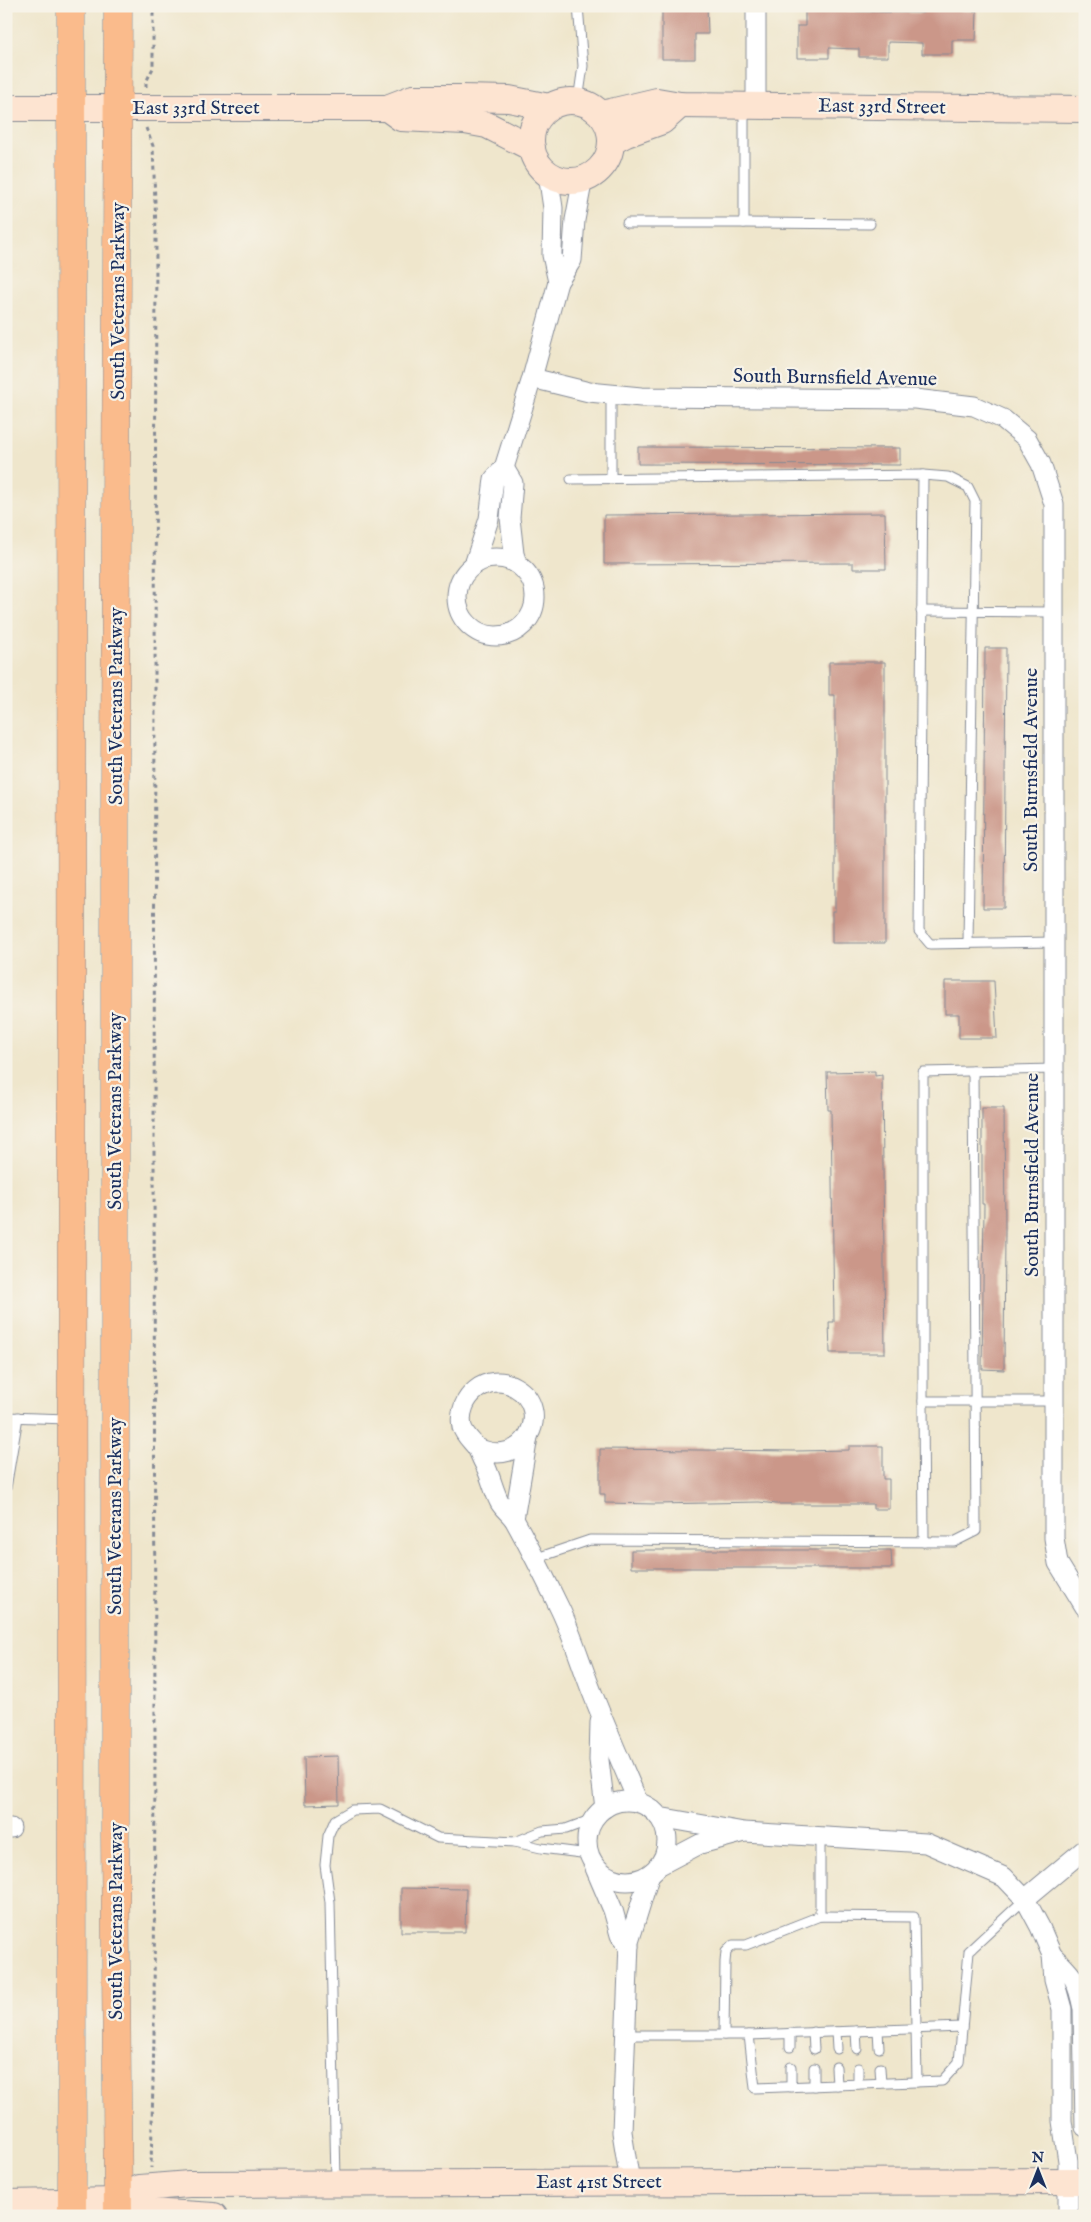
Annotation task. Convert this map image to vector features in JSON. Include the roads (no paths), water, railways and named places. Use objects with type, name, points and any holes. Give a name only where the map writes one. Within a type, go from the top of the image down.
[{"type":"highway","points":[[71,6],[72,2209]]},
{"type":"highway","name":"South Veterans Parkway","points":[[118,6],[115,781],[115,1836],[118,2209]]},
{"type":"street","points":[[750,106],[756,6]]},
{"type":"street","name":"East 33rd Street","points":[[6,108],[387,108],[413,98],[509,98],[550,107],[560,102],[578,101]]},
{"type":"street","name":"East 33rd Street","points":[[602,114],[657,100],[680,105],[1085,109]]},
{"type":"street","points":[[550,107],[540,116],[533,128],[532,148],[540,167],[548,174],[564,180],[583,178],[590,176],[601,167],[608,156],[611,142],[610,129],[602,114],[595,108],[578,101]]},
{"type":"street","points":[[611,142],[626,134],[662,121],[680,105]]},
{"type":"street","name":"East 33rd Street","points":[[387,108],[400,118],[464,121],[487,125],[532,148]]},
{"type":"street","points":[[548,174],[553,208],[552,255],[558,282]]},
{"type":"street","points":[[474,565],[489,519],[494,478],[504,468],[532,378],[558,282],[572,260],[575,220],[583,178]]},
{"type":"street","name":"South Burnsfield Avenue","points":[[532,378],[589,392],[641,398],[915,399],[974,406],[1003,419],[1028,439],[1041,464],[1054,504],[1054,1538],[1058,1563],[1085,1607]]},
{"type":"street","points":[[504,468],[513,482],[510,518],[514,554],[517,563],[530,578],[534,591],[534,604],[530,616],[522,626],[511,633],[498,636],[485,634],[474,629],[465,620],[459,609],[457,597],[459,585],[465,573],[474,565],[486,560],[498,558],[517,563]]},
{"type":"street","points":[[514,1519],[533,1414],[527,1398],[514,1386],[503,1382],[491,1382],[475,1390],[464,1404],[461,1416],[462,1427],[467,1438],[476,1447],[491,1476],[499,1502],[514,1519],[561,1612],[600,1713],[638,1802]]},
{"type":"street","points":[[476,1447],[486,1452],[504,1453],[520,1446],[528,1437]]},
{"type":"street","points":[[599,1814],[600,1713]]},
{"type":"street","points":[[629,1946],[620,1935],[614,1910],[587,1846],[588,1832],[599,1814],[613,1803],[626,1801],[638,1802],[650,1808],[659,1817],[665,1828],[668,1841],[666,1853],[655,1870],[629,1946],[624,2035],[622,2132],[630,2182]]},
{"type":"street","points":[[659,1817],[744,1832],[926,1843],[1004,1877],[1025,1899],[1052,1955],[1054,1980],[1062,2009],[1062,2121],[1073,2174]]},
{"type":"street","points":[[591,1858],[599,1870],[610,1878],[624,1882],[638,1880],[700,1844],[744,1832]]},
{"type":"street","points":[[1025,1899],[1085,1849]]},
{"type":"street","points":[[1052,1955],[1074,1976],[1083,2009],[1085,2128],[1073,2174],[1068,2216]]},
{"type":"street","name":"East 41st Street","points":[[118,2209],[140,2188],[189,2184],[630,2182],[1073,2174]]},
{"type":"street","points":[[6,2203],[72,2209],[118,2209],[214,2216]]},
{"type":"lane","points":[[578,6],[582,66],[578,101]]},
{"type":"lane","points":[[744,223],[750,106]]},
{"type":"lane","points":[[627,223],[870,224]]},
{"type":"lane","points":[[610,479],[611,395]]},
{"type":"lane","points":[[923,475],[919,931],[930,944],[1054,942]]},
{"type":"lane","points":[[571,479],[923,475],[948,477],[968,487],[975,501],[968,942]]},
{"type":"lane","points":[[921,611],[1053,612]]},
{"type":"lane","points":[[924,1542],[923,1072],[1054,1069]]},
{"type":"lane","points":[[534,1559],[590,1540],[954,1542],[976,1531],[973,1071]]},
{"type":"lane","points":[[923,1401],[1054,1401]]},
{"type":"lane","points":[[6,1417],[72,1419]]},
{"type":"lane","points":[[6,1488],[18,1417]]},
{"type":"lane","points":[[336,2183],[330,1902],[326,1865],[328,1836],[336,1820],[352,1810],[380,1809],[438,1838],[515,1842],[591,1858]]},
{"type":"lane","points":[[515,1842],[542,1831],[566,1829],[599,1814]]},
{"type":"lane","points":[[820,1836],[820,1916]]},
{"type":"lane","points":[[749,2035],[755,2088],[942,2081],[959,2062],[969,1951],[1025,1899]]},
{"type":"lane","points":[[724,2035],[726,1952],[733,1945],[746,1945],[820,1916],[914,1917],[917,2082]]},
{"type":"lane","points":[[624,2035],[749,2035],[962,2027]]},
{"type":"lane","points":[[878,2030],[879,2048]]},
{"type":"lane","points":[[856,2031],[857,2049]]},
{"type":"lane","points":[[814,2032],[814,2048]]},
{"type":"lane","points":[[836,2032],[837,2049]]},
{"type":"lane","points":[[790,2033],[790,2047]]},
{"type":"lane","points":[[791,2067],[791,2087]]},
{"type":"lane","points":[[836,2067],[837,2085]]},
{"type":"lane","points":[[814,2068],[814,2086]]},
{"type":"lane","points":[[858,2068],[858,2084]]},
{"type":"lane","points":[[880,2068],[881,2083]]}]
